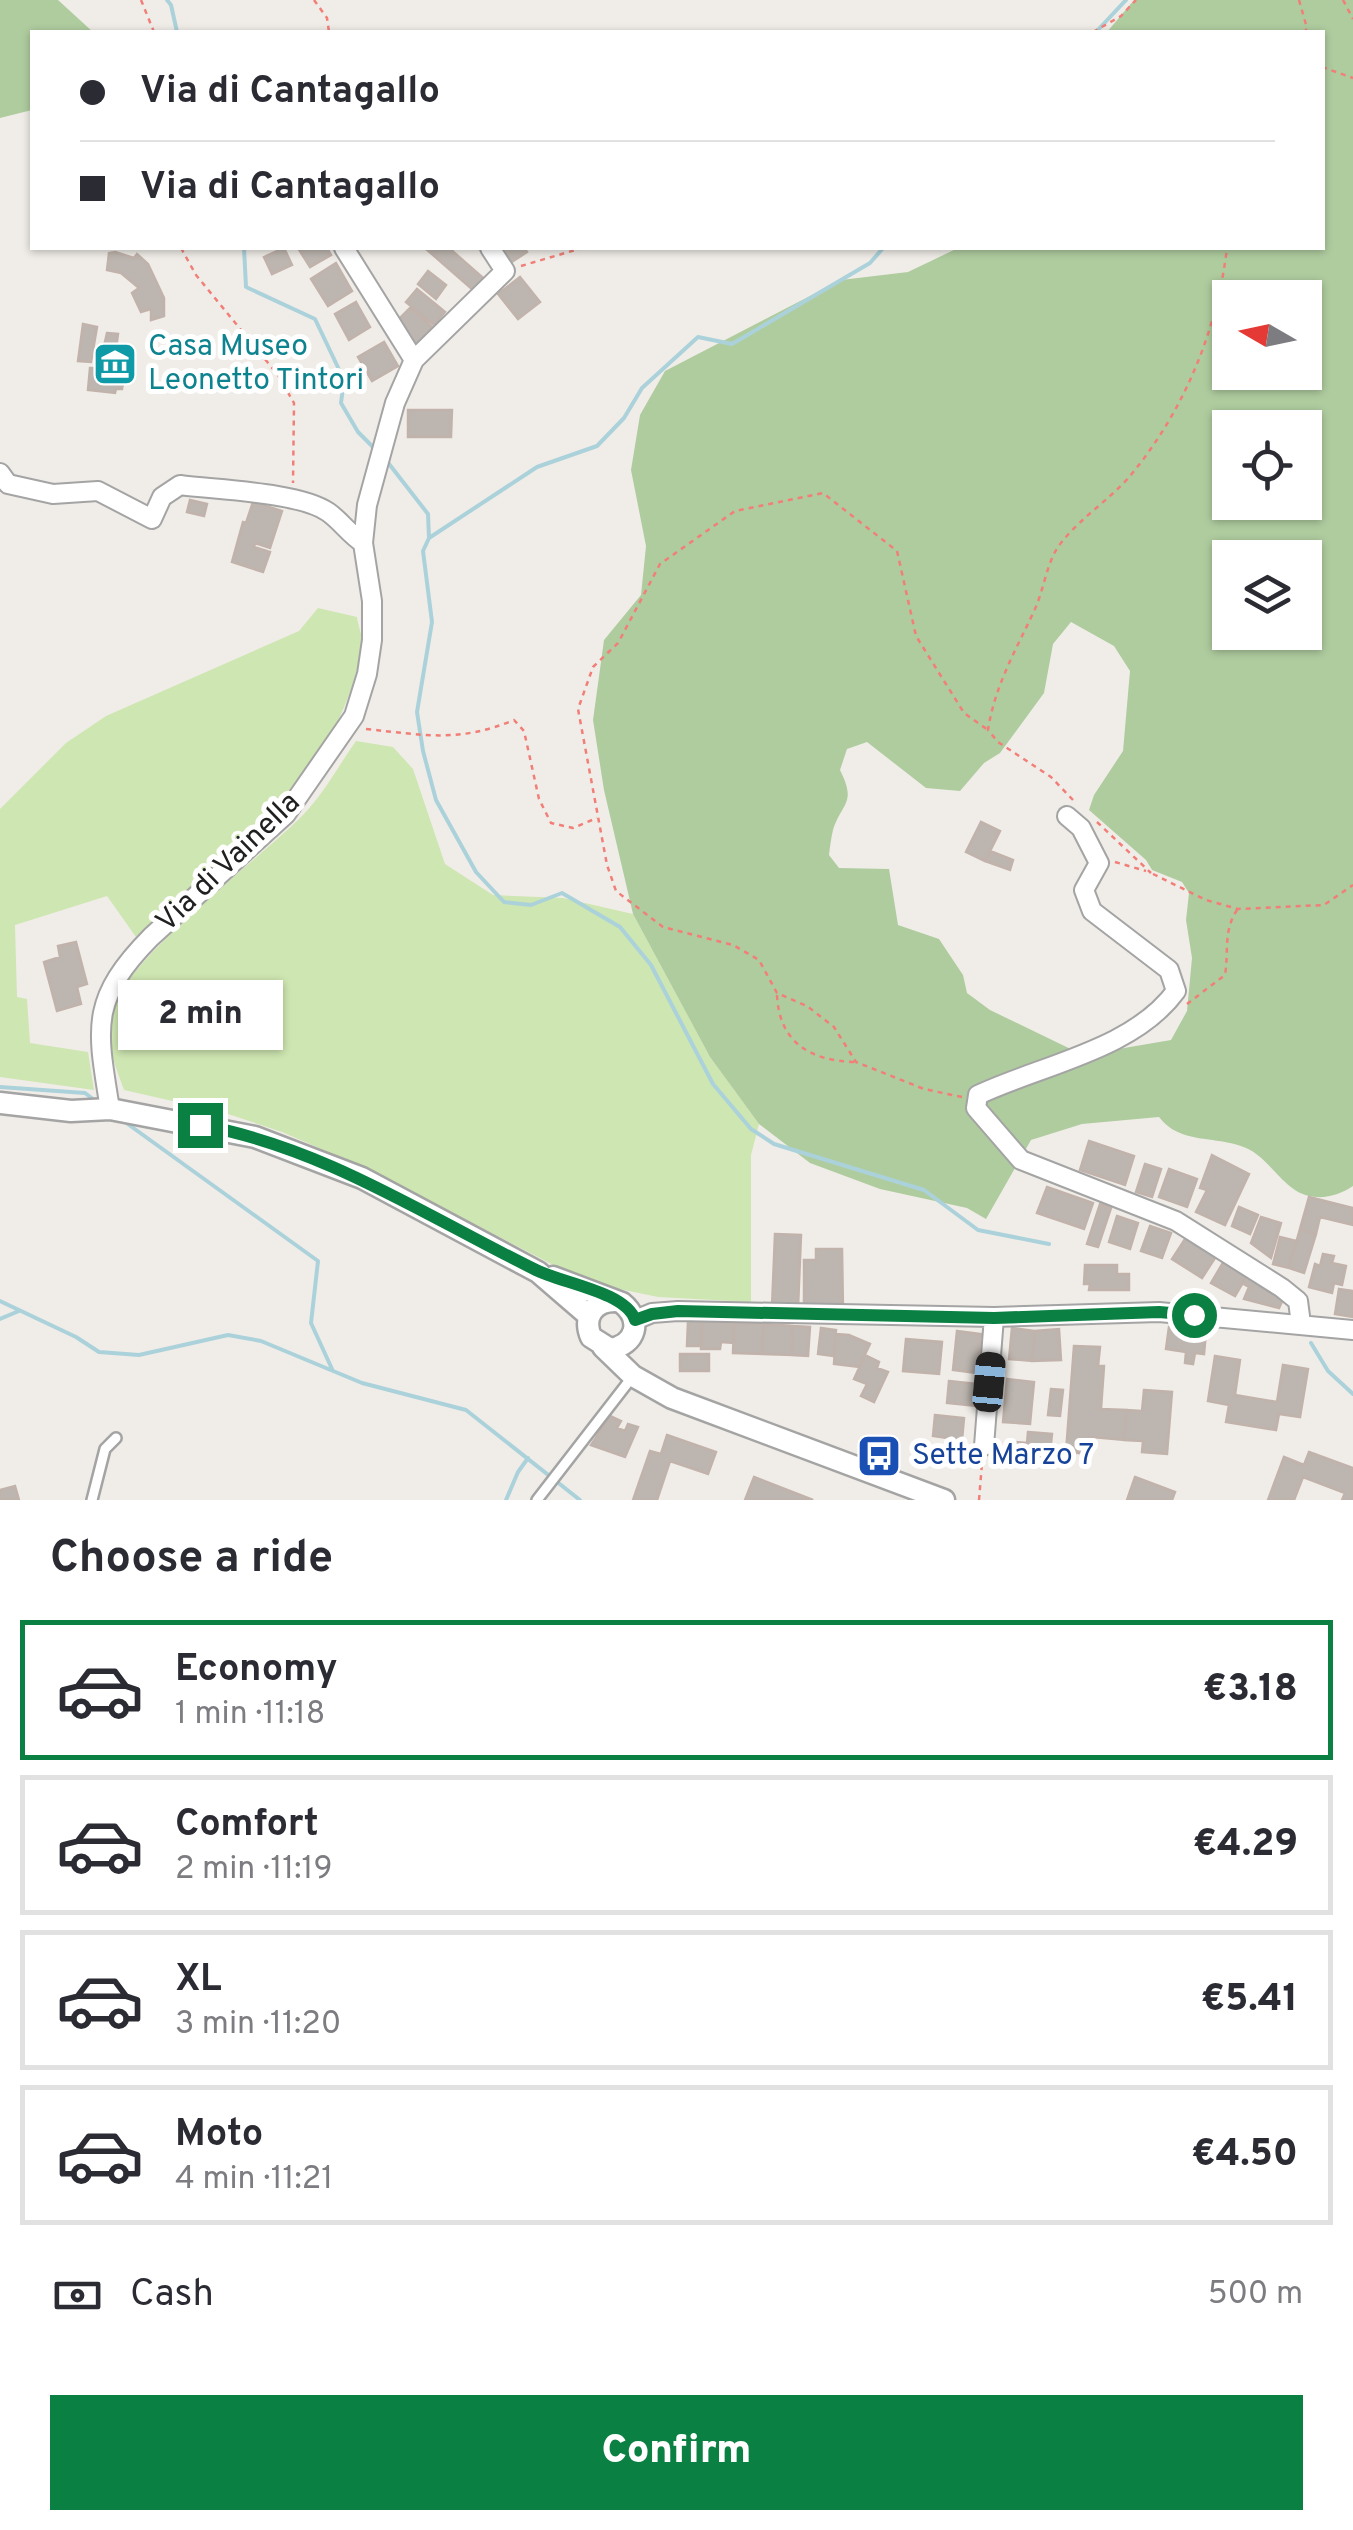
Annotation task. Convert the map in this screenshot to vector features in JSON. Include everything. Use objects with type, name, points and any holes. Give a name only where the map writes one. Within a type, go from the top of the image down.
[{"type":"street","points":[[345,250],[414,360]]},
{"type":"street","points":[[491,250],[505,271]]},
{"type":"street","name":"Via di Vainella","points":[[102,1110],[98,1038],[101,1010],[110,988],[130,958],[286,814],[354,716],[372,640],[372,601],[363,543],[367,505],[395,403],[414,360],[505,271]]},
{"type":"street","points":[[0,473],[8,484],[53,494],[98,491],[152,518],[162,497],[180,485],[292,499],[328,512],[363,543]]},
{"type":"street","points":[[1070,808],[1099,863],[1084,890],[1092,911],[1169,970],[1176,991],[1164,1006],[1133,1029],[1068,1061],[978,1094],[976,1108],[1021,1160],[1176,1221],[1282,1288],[1298,1302],[1301,1324]]},
{"type":"street","points":[[0,1103],[168,1118],[255,1137],[362,1178],[541,1273],[628,1307],[633,1330],[632,1374]]},
{"type":"street","points":[[541,1273],[589,1316],[591,1338],[616,1363],[672,1398],[944,1500]]},
{"type":"street","points":[[589,1316],[599,1304],[615,1300]]},
{"type":"street","points":[[602,1347],[618,1348],[652,1314],[678,1311],[994,1318],[1159,1312],[1353,1330]]},
{"type":"street","points":[[984,1446],[994,1318]]},
{"type":"lane","points":[[540,1495],[632,1374]]},
{"type":"lane","points":[[92,1500],[105,1448],[116,1438]]},
{"type":"path","points":[[141,0],[153,30]]},
{"type":"path","points":[[314,0],[327,18],[329,30]]},
{"type":"path","points":[[1096,30],[1121,16],[1136,0]]},
{"type":"path","points":[[1299,0],[1306,30]]},
{"type":"path","points":[[1343,0],[1353,18]]},
{"type":"path","points":[[1325,68],[1353,78]]},
{"type":"path","points":[[182,250],[196,274],[278,374],[294,403],[292,499]]},
{"type":"path","points":[[505,271],[575,250]]},
{"type":"path","points":[[988,730],[1000,680],[1036,607],[1056,551],[1128,478],[1161,435],[1189,386],[1222,282],[1227,250]]},
{"type":"path","points":[[978,1094],[965,1098],[924,1088],[856,1062],[837,1062],[812,1054],[788,1036],[778,1016],[777,993],[760,960],[733,945],[663,926],[616,891],[607,866],[578,709],[593,667],[618,643],[660,564],[735,512],[823,493],[897,551],[916,636],[964,713],[998,742],[1052,777],[1070,808]]},
{"type":"path","points":[[345,727],[430,738],[456,736],[514,720],[524,730],[528,761],[551,824],[573,828],[599,817]]},
{"type":"path","points":[[1098,823],[1151,872]]},
{"type":"path","points":[[1099,863],[1119,862],[1151,872],[1206,900],[1238,908],[1324,905],[1353,886]]},
{"type":"path","points":[[1164,1006],[1180,1008],[1225,976],[1226,934],[1238,908]]},
{"type":"path","points":[[777,993],[806,1006],[834,1027],[856,1062]]},
{"type":"path","points":[[979,1500],[984,1446]]},
{"type":"green space","points":[[0,0],[58,0],[91,30],[30,30],[30,110],[0,118]]},
{"type":"green space","points":[[1134,0],[1353,0],[1353,1186],[1331,1196],[1305,1195],[1246,1148],[1188,1136],[1159,1117],[1082,1124],[1031,1140],[986,1219],[967,1208],[880,1189],[810,1163],[759,1124],[710,1057],[633,914],[604,790],[593,720],[604,640],[641,595],[646,546],[631,470],[640,415],[665,371],[841,280],[908,272],[954,250],[1325,250],[1325,30],[1109,30]],"holes":[[[1071,622],[1114,646],[1130,671],[1123,751],[1094,795],[1089,810],[1146,860],[1152,870],[1182,882],[1189,893],[1186,920],[1192,958],[1187,1011],[1171,1040],[1083,1055],[990,1010],[967,993],[963,975],[939,939],[898,925],[889,869],[839,868],[829,855],[833,830],[848,797],[840,770],[847,749],[867,742],[926,788],[960,791],[984,763],[1000,753],[1044,693],[1053,644]]]},
{"type":"green space","points":[[318,608],[357,617],[362,654],[340,717],[319,754],[266,822],[136,937],[107,896],[15,925],[17,997],[27,999],[30,1043],[88,1052],[94,1090],[0,1077],[0,809],[66,743],[106,716],[299,631]]},
{"type":"green space","points":[[356,741],[393,747],[413,769],[445,864],[493,895],[563,898],[633,914],[710,1057],[759,1124],[751,1155],[751,1302],[658,1297],[586,1282],[372,1171],[282,1132],[225,1113],[124,1090],[108,1030],[116,999],[160,944],[302,816]]},
{"type":"building","points":[[285,250],[292,265],[272,274],[264,257]]},
{"type":"building","points":[[299,250],[328,250],[331,255],[310,267]]},
{"type":"building","points":[[427,250],[451,250],[483,278],[473,290]]},
{"type":"building","points":[[500,250],[527,252],[510,263]]},
{"type":"building","points":[[109,253],[134,258],[137,254],[148,264],[164,298],[164,316],[151,320],[151,309],[141,312],[132,293],[139,288],[121,273],[107,270]]},
{"type":"building","points":[[336,263],[352,291],[328,306],[311,279]]},
{"type":"building","points":[[428,271],[446,285],[436,299],[418,284]]},
{"type":"building","points":[[520,277],[540,302],[518,319],[498,294]]},
{"type":"building","points":[[417,289],[445,312],[434,325],[406,302]]},
{"type":"building","points":[[356,302],[370,327],[349,340],[335,314]]},
{"type":"building","points":[[410,308],[432,327],[416,346],[400,318]]},
{"type":"building","points":[[83,324],[97,327],[91,362],[78,361]]},
{"type":"building","points":[[107,333],[118,334],[115,356],[126,363],[122,389],[115,393],[88,390],[90,368],[99,368]]},
{"type":"building","points":[[384,342],[398,366],[372,381],[358,357]]},
{"type":"building","points":[[408,410],[452,410],[451,437],[408,437]]},
{"type":"building","points":[[190,500],[207,504],[204,516],[187,512]]},
{"type":"building","points":[[253,502],[282,511],[270,548],[255,543],[254,547],[270,552],[263,572],[232,562]]},
{"type":"building","points":[[981,822],[1000,831],[985,861],[966,852]]},
{"type":"building","points":[[990,851],[1013,860],[1010,870],[985,861]]},
{"type":"building","points":[[76,942],[87,984],[77,987],[81,1004],[57,1011],[44,962],[60,957],[58,946]]},
{"type":"building","points":[[1089,1141],[1134,1156],[1125,1185],[1080,1170]]},
{"type":"building","points":[[1212,1155],[1249,1174],[1225,1225],[1196,1212],[1207,1190],[1200,1188]]},
{"type":"building","points":[[1145,1164],[1161,1169],[1152,1197],[1136,1192]]},
{"type":"building","points":[[1169,1169],[1197,1179],[1187,1207],[1159,1197]]},
{"type":"building","points":[[1047,1187],[1093,1203],[1084,1229],[1037,1213]]},
{"type":"building","points":[[1309,1197],[1353,1208],[1353,1225],[1320,1217],[1316,1234],[1300,1229]]},
{"type":"building","points":[[1100,1204],[1111,1208],[1098,1247],[1087,1244]]},
{"type":"building","points":[[1239,1207],[1258,1215],[1250,1234],[1232,1226]]},
{"type":"building","points":[[1117,1216],[1138,1223],[1130,1249],[1109,1242]]},
{"type":"building","points":[[1261,1217],[1281,1223],[1271,1258],[1251,1243]]},
{"type":"building","points":[[1150,1226],[1171,1233],[1162,1258],[1141,1251]]},
{"type":"building","points":[[1300,1229],[1316,1234],[1304,1273],[1289,1268]]},
{"type":"building","points":[[775,1234],[801,1235],[798,1308],[772,1307]]},
{"type":"building","points":[[1187,1236],[1217,1255],[1202,1278],[1172,1259]]},
{"type":"building","points":[[1280,1237],[1296,1241],[1289,1268],[1273,1264]]},
{"type":"building","points":[[816,1249],[842,1249],[843,1310],[804,1310],[804,1260],[816,1260]]},
{"type":"building","points":[[1323,1254],[1334,1256],[1332,1263],[1346,1266],[1342,1285],[1334,1283],[1332,1293],[1309,1287],[1315,1264],[1320,1266]]},
{"type":"building","points":[[1224,1261],[1248,1274],[1235,1296],[1211,1283]]},
{"type":"building","points":[[1085,1265],[1117,1265],[1117,1274],[1129,1274],[1129,1290],[1089,1290],[1090,1284],[1084,1284]]},
{"type":"building","points":[[1248,1274],[1284,1297],[1279,1308],[1244,1299],[1249,1287],[1242,1283]]},
{"type":"building","points":[[1339,1289],[1353,1291],[1353,1317],[1335,1314]]},
{"type":"building","points":[[688,1321],[703,1321],[701,1346],[687,1346]]},
{"type":"building","points":[[703,1321],[734,1323],[733,1343],[721,1342],[720,1349],[701,1349]]},
{"type":"building","points":[[734,1323],[764,1324],[762,1354],[733,1353]]},
{"type":"building","points":[[764,1324],[793,1326],[792,1355],[762,1354]]},
{"type":"building","points":[[793,1326],[810,1327],[808,1356],[792,1355]]},
{"type":"building","points":[[1169,1327],[1206,1332],[1204,1354],[1195,1353],[1193,1364],[1185,1363],[1186,1352],[1166,1349]]},
{"type":"building","points":[[821,1328],[836,1330],[834,1356],[818,1354]]},
{"type":"building","points":[[1012,1328],[1035,1331],[1032,1361],[1009,1359]]},
{"type":"building","points":[[1059,1329],[1061,1360],[1032,1361],[1035,1331]]},
{"type":"building","points":[[957,1331],[981,1334],[977,1373],[953,1370]]},
{"type":"building","points":[[836,1334],[870,1344],[859,1367],[834,1364]]},
{"type":"building","points":[[906,1339],[942,1342],[939,1374],[903,1371]]},
{"type":"building","points":[[1074,1346],[1100,1347],[1098,1366],[1104,1366],[1101,1409],[1127,1410],[1124,1440],[1092,1437],[1091,1454],[1066,1452]]},
{"type":"building","points":[[680,1354],[709,1354],[709,1371],[680,1371]]},
{"type":"building","points":[[865,1355],[879,1362],[877,1368],[888,1372],[874,1402],[861,1396],[867,1384],[854,1379]]},
{"type":"building","points":[[1215,1356],[1240,1360],[1235,1395],[1277,1402],[1283,1365],[1308,1369],[1300,1417],[1279,1414],[1276,1430],[1226,1422],[1229,1405],[1208,1401]]},
{"type":"building","points":[[1007,1379],[1034,1382],[1030,1424],[1003,1422]]},
{"type":"building","points":[[949,1381],[978,1384],[976,1406],[947,1403]]},
{"type":"building","points":[[1051,1389],[1063,1390],[1060,1416],[1048,1415]]},
{"type":"building","points":[[1144,1390],[1172,1392],[1167,1454],[1142,1452],[1143,1441],[1124,1440],[1127,1410],[1142,1411]]},
{"type":"building","points":[[935,1415],[964,1418],[962,1440],[933,1436]]},
{"type":"building","points":[[610,1416],[621,1421],[617,1428],[625,1431],[628,1424],[638,1427],[625,1457],[591,1445]]},
{"type":"building","points":[[1028,1432],[1052,1434],[1049,1463],[1014,1459],[1016,1442],[1027,1443]]},
{"type":"building","points":[[667,1435],[716,1452],[708,1474],[670,1461],[657,1500],[633,1500],[650,1451],[661,1454]]},
{"type":"building","points":[[1309,1452],[1353,1468],[1353,1500],[1342,1500],[1345,1493],[1303,1477],[1294,1500],[1268,1500],[1284,1457],[1304,1465]]},
{"type":"building","points":[[754,1477],[813,1500],[745,1500]]},
{"type":"building","points":[[1135,1477],[1175,1492],[1172,1500],[1127,1500]]},
{"type":"building","points":[[15,1486],[19,1500],[0,1500],[0,1490]]},
{"type":"waterway","points":[[167,0],[177,30]]},
{"type":"waterway","points":[[1098,30],[1126,0]]},
{"type":"waterway","points":[[244,250],[246,287],[315,319],[344,380],[341,403],[358,432],[376,450]]},
{"type":"waterway","points":[[429,538],[537,467],[597,446],[624,418],[642,388],[698,337],[732,344],[870,263],[881,250]]},
{"type":"waterway","points":[[386,460],[428,514],[429,538],[423,551],[432,622],[417,712],[436,800],[476,872],[504,902],[531,905],[562,893],[620,927],[651,965],[713,1084],[751,1129],[774,1144],[924,1190],[978,1230],[1049,1244]]},
{"type":"waterway","points":[[0,1087],[85,1093],[97,1102]]},
{"type":"waterway","points":[[125,1122],[318,1261],[311,1323],[332,1369]]},
{"type":"waterway","points":[[0,1301],[99,1352],[139,1355],[228,1335],[261,1341],[362,1383],[466,1410],[580,1500]]},
{"type":"waterway","points":[[0,1319],[19,1311]]},
{"type":"waterway","points":[[1311,1343],[1328,1371],[1353,1394]]},
{"type":"waterway","points":[[506,1500],[528,1458]]},
{"type":"place","name":"Casa Museo Leonetto Tintori","points":[[115,364]]},
{"type":"place","name":"Sette Marzo 7","points":[[879,1456]]},
{"type":"route","points":[[200,1125],[255,1137],[362,1178],[541,1273],[622,1303],[635,1320],[678,1311],[994,1318],[1159,1312],[1194,1315]]}]
